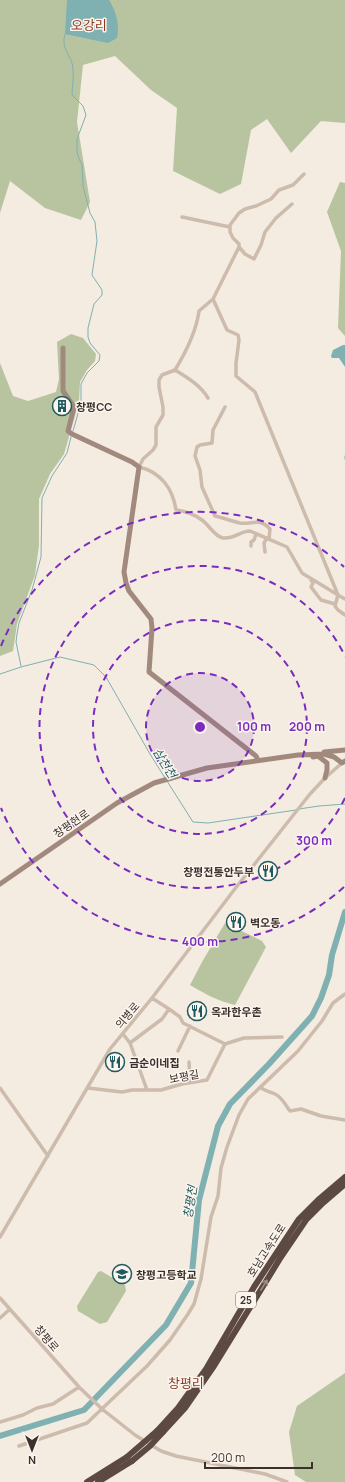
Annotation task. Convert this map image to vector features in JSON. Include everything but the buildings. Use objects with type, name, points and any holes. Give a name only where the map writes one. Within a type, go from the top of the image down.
[{"type":"highway","name":"호남고속도로","points":[[160,1432],[206,1369],[254,1287],[299,1219],[318,1200],[345,1177]]},
{"type":"highway","name":"호남고속도로","points":[[98,1482],[129,1459],[185,1408],[214,1366],[281,1257],[306,1220],[345,1184]]},
{"type":"highway","name":"호남고속도로","points":[[87,1482],[129,1459]]},
{"type":"street","points":[[292,204],[276,218],[265,232],[261,245],[254,259],[248,256],[230,232],[230,227],[239,213],[245,209],[271,199],[279,190],[293,185],[304,174]]},
{"type":"street","points":[[182,217],[230,227]]},
{"type":"street","points":[[240,247],[213,299],[199,311],[197,326],[175,370],[162,375],[159,380],[163,415],[156,427],[156,445],[153,450],[142,460],[139,467],[124,572],[126,583],[129,591],[151,619],[152,628],[149,672],[256,756],[258,760],[345,750]]},
{"type":"street","points":[[213,299],[227,330],[238,335],[240,340],[236,363],[236,376],[255,392],[338,595],[335,604],[338,610],[345,615]]},
{"type":"street","points":[[63,348],[63,391],[74,407],[68,431],[132,462],[139,467],[148,469],[159,476],[166,483],[174,499],[176,510],[184,511],[200,519],[217,535],[223,538],[237,537],[244,531],[250,531],[287,547],[302,573],[345,599]]},
{"type":"street","points":[[175,370],[194,382],[203,390],[208,398]]},
{"type":"street","points":[[225,407],[213,430],[212,443],[200,445],[195,452],[200,470],[202,487],[215,516],[240,523],[258,522],[270,529],[268,538],[264,543],[265,552]]},
{"type":"street","points":[[251,546],[251,542],[254,540],[256,534]]},
{"type":"street","points":[[310,578],[313,583],[311,587],[321,600],[335,604]]},
{"type":"street","points":[[317,753],[334,757],[343,762],[325,778]]},
{"type":"street","points":[[288,756],[298,758],[318,756],[326,763],[328,770],[325,778]]},
{"type":"street","name":"창평현로","points":[[0,884],[117,802],[156,783],[207,768],[258,760]]},
{"type":"street","name":"의병로","points":[[0,1237],[110,1049],[152,998],[290,819],[325,778]]},
{"type":"street","points":[[19,1446],[80,1426],[92,1420],[147,1366],[170,1340],[194,1304],[202,1279],[211,1217],[218,1196],[221,1168],[227,1147],[242,1109],[248,1099],[298,1051],[322,1021],[333,1003],[345,994]]},
{"type":"street","points":[[152,998],[180,1017],[183,1023],[225,1044],[244,1038],[282,1037]]},
{"type":"street","points":[[130,1043],[162,1019],[169,1009]]},
{"type":"street","points":[[178,1052],[190,1026]]},
{"type":"street","points":[[123,1034],[130,1043],[147,1090]]},
{"type":"street","name":"보평길","points":[[88,1088],[122,1092],[161,1090],[207,1080],[225,1044]]},
{"type":"street","points":[[189,1062],[190,1083]]},
{"type":"street","points":[[260,1087],[265,1092],[276,1094],[290,1112],[301,1109],[322,1116],[345,1120]]},
{"type":"street","points":[[0,1088],[48,1156]]},
{"type":"street","name":"창평로","points":[[0,1298],[80,1388],[102,1409],[135,1435],[161,1451],[176,1456],[265,1474],[287,1482]]},
{"type":"street","points":[[1,1316],[10,1309]]},
{"type":"street","points":[[0,1422],[53,1404],[80,1388]]},
{"type":"green space","points":[[0,0],[345,0],[345,123],[321,121],[291,153],[267,119],[251,130],[241,184],[220,194],[173,171],[177,108],[151,90],[115,56],[83,65],[77,122],[90,202],[81,220],[45,208],[10,181],[0,213]]},
{"type":"green space","points":[[340,182],[345,183],[345,336],[338,328],[341,251],[327,212]]},
{"type":"green space","points":[[71,334],[83,338],[96,354],[95,361],[87,370],[80,382],[79,402],[64,454],[50,474],[39,499],[39,545],[35,575],[17,624],[13,651],[0,656],[0,363],[13,396],[28,401],[56,392],[59,379],[57,342]]},
{"type":"green space","points":[[225,923],[262,941],[266,947],[235,1005],[212,997],[190,985]]},
{"type":"green space","points":[[101,1271],[125,1285],[126,1291],[107,1322],[100,1324],[78,1311],[77,1306],[98,1272]]},
{"type":"green space","points":[[345,1373],[345,1482],[306,1482],[295,1475],[289,1432],[297,1406]]},
{"type":"water","points":[[67,0],[109,0],[117,18],[117,38],[108,43],[65,34]]},
{"type":"water","points":[[345,345],[345,367],[339,358],[332,358],[331,356],[333,350]]},
{"type":"waterway","points":[[65,34],[64,44],[71,59],[73,69],[72,95],[83,106],[86,115],[77,139],[77,152],[82,164],[83,186],[90,213],[95,222],[97,241],[92,275],[102,290],[102,295],[94,304],[88,328],[88,337],[90,343],[100,355],[99,361],[87,373],[81,384],[81,403],[73,431]]},
{"type":"waterway","points":[[21,666],[16,642],[19,623],[32,590],[41,557],[42,498],[52,476],[67,453],[71,437]]},
{"type":"waterway","name":"삼천천","points":[[0,674],[60,657],[94,665],[106,677],[165,778]]},
{"type":"waterway","name":"삼천천","points":[[167,781],[193,822],[208,823],[296,810]]},
{"type":"waterway","name":"삼천천","points":[[299,809],[345,804]]},
{"type":"waterway","name":"창평천","points":[[0,1436],[84,1410],[166,1325],[191,1283],[199,1200],[218,1126],[230,1104],[269,1064],[312,1016],[321,998],[329,975],[332,955],[345,912]]},
{"type":"place","name":"창평CC","points":[[62,406]]},
{"type":"place","name":"창평전통안두부","points":[[268,871]]},
{"type":"place","name":"벽오동","points":[[236,922]]},
{"type":"place","name":"옥과한우촌","points":[[197,1011]]},
{"type":"place","name":"금순이네집","points":[[115,1062]]},
{"type":"place","name":"창평고등학교","points":[[122,1274]]},
{"type":"district","name":"오강리","points":[[89,25]]},
{"type":"district","name":"창평리","points":[[186,1383]]}]
